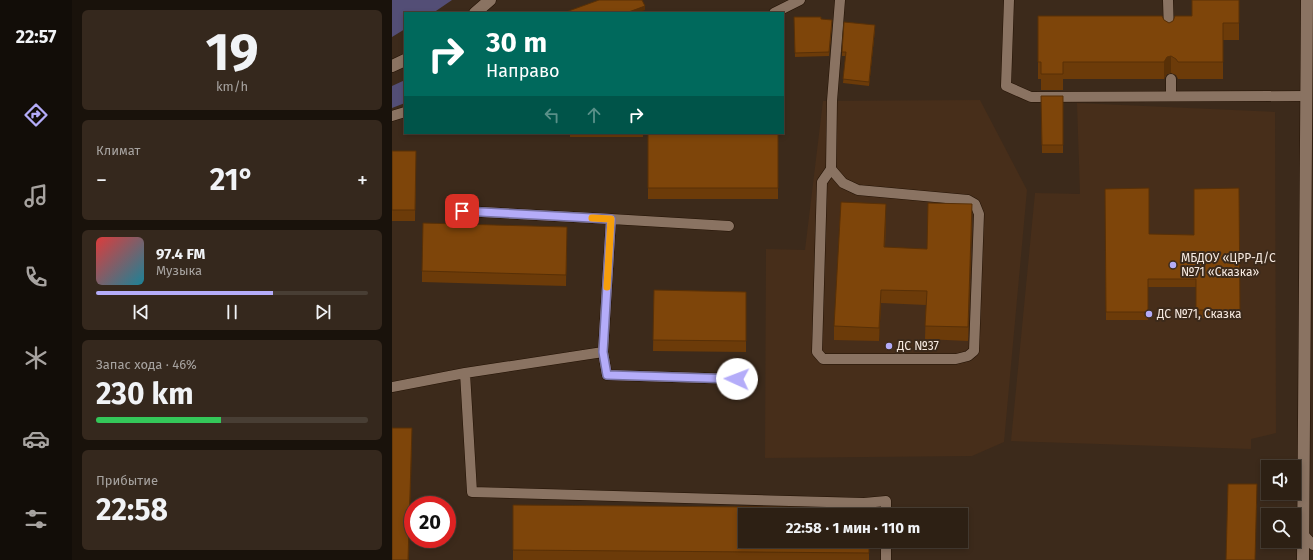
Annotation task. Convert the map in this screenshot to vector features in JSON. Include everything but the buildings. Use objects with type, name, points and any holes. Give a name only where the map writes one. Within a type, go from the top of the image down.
[{"type":"street","points":[[476,12],[490,0]]},
{"type":"street","points":[[1303,560],[1307,0]]},
{"type":"street","points":[[392,66],[404,60]]},
{"type":"lane","points":[[776,12],[800,0]]},
{"type":"lane","points":[[831,169],[843,183],[858,190],[968,200],[975,204],[979,214],[974,351],[968,356],[956,359],[823,359],[817,352],[822,182],[831,169],[832,101],[840,0]]},
{"type":"lane","points":[[1009,0],[1006,86],[1031,97],[1171,95],[1306,96]]},
{"type":"lane","points":[[1168,0],[1169,33]]},
{"type":"lane","points":[[1171,79],[1171,95]]},
{"type":"lane","points":[[392,116],[404,112]]},
{"type":"lane","points":[[462,211],[729,226]]},
{"type":"lane","points":[[611,219],[603,352],[607,375],[737,379]]},
{"type":"lane","points":[[392,387],[465,372],[603,352]]},
{"type":"lane","points":[[465,372],[472,492],[864,503],[886,502],[886,508]]},
{"type":"lane","points":[[1303,534],[1313,545]]},
{"type":"lane","points":[[886,548],[886,560]]},
{"type":"shaded area","points":[[392,0],[452,0],[434,12],[404,12],[404,30],[392,37]]},
{"type":"shaded area","points":[[404,80],[404,103],[392,108],[392,86]]},
{"type":"shaded area","name":"ДС №37","points":[[980,100],[1027,190],[1004,442],[972,456],[765,458],[766,249],[805,250],[823,101]]},
{"type":"shaded area","name":"ДС №71, Сказка","points":[[1077,103],[1275,112],[1276,433],[1251,439],[1251,449],[1011,441],[1035,193],[1080,194]]},
{"type":"slow traffic","points":[[592,218],[611,219],[607,287]]},
{"type":"place","name":"МБДОУ «ЦРР-Д/С №71 «Сказка»","points":[[1173,265]]},
{"type":"place","name":"ДС №71, Сказка","points":[[1149,314]]},
{"type":"place","name":"ДС №37","points":[[889,346]]},
{"type":"route","points":[[462,211],[611,219],[603,352],[607,375],[737,379]]}]
